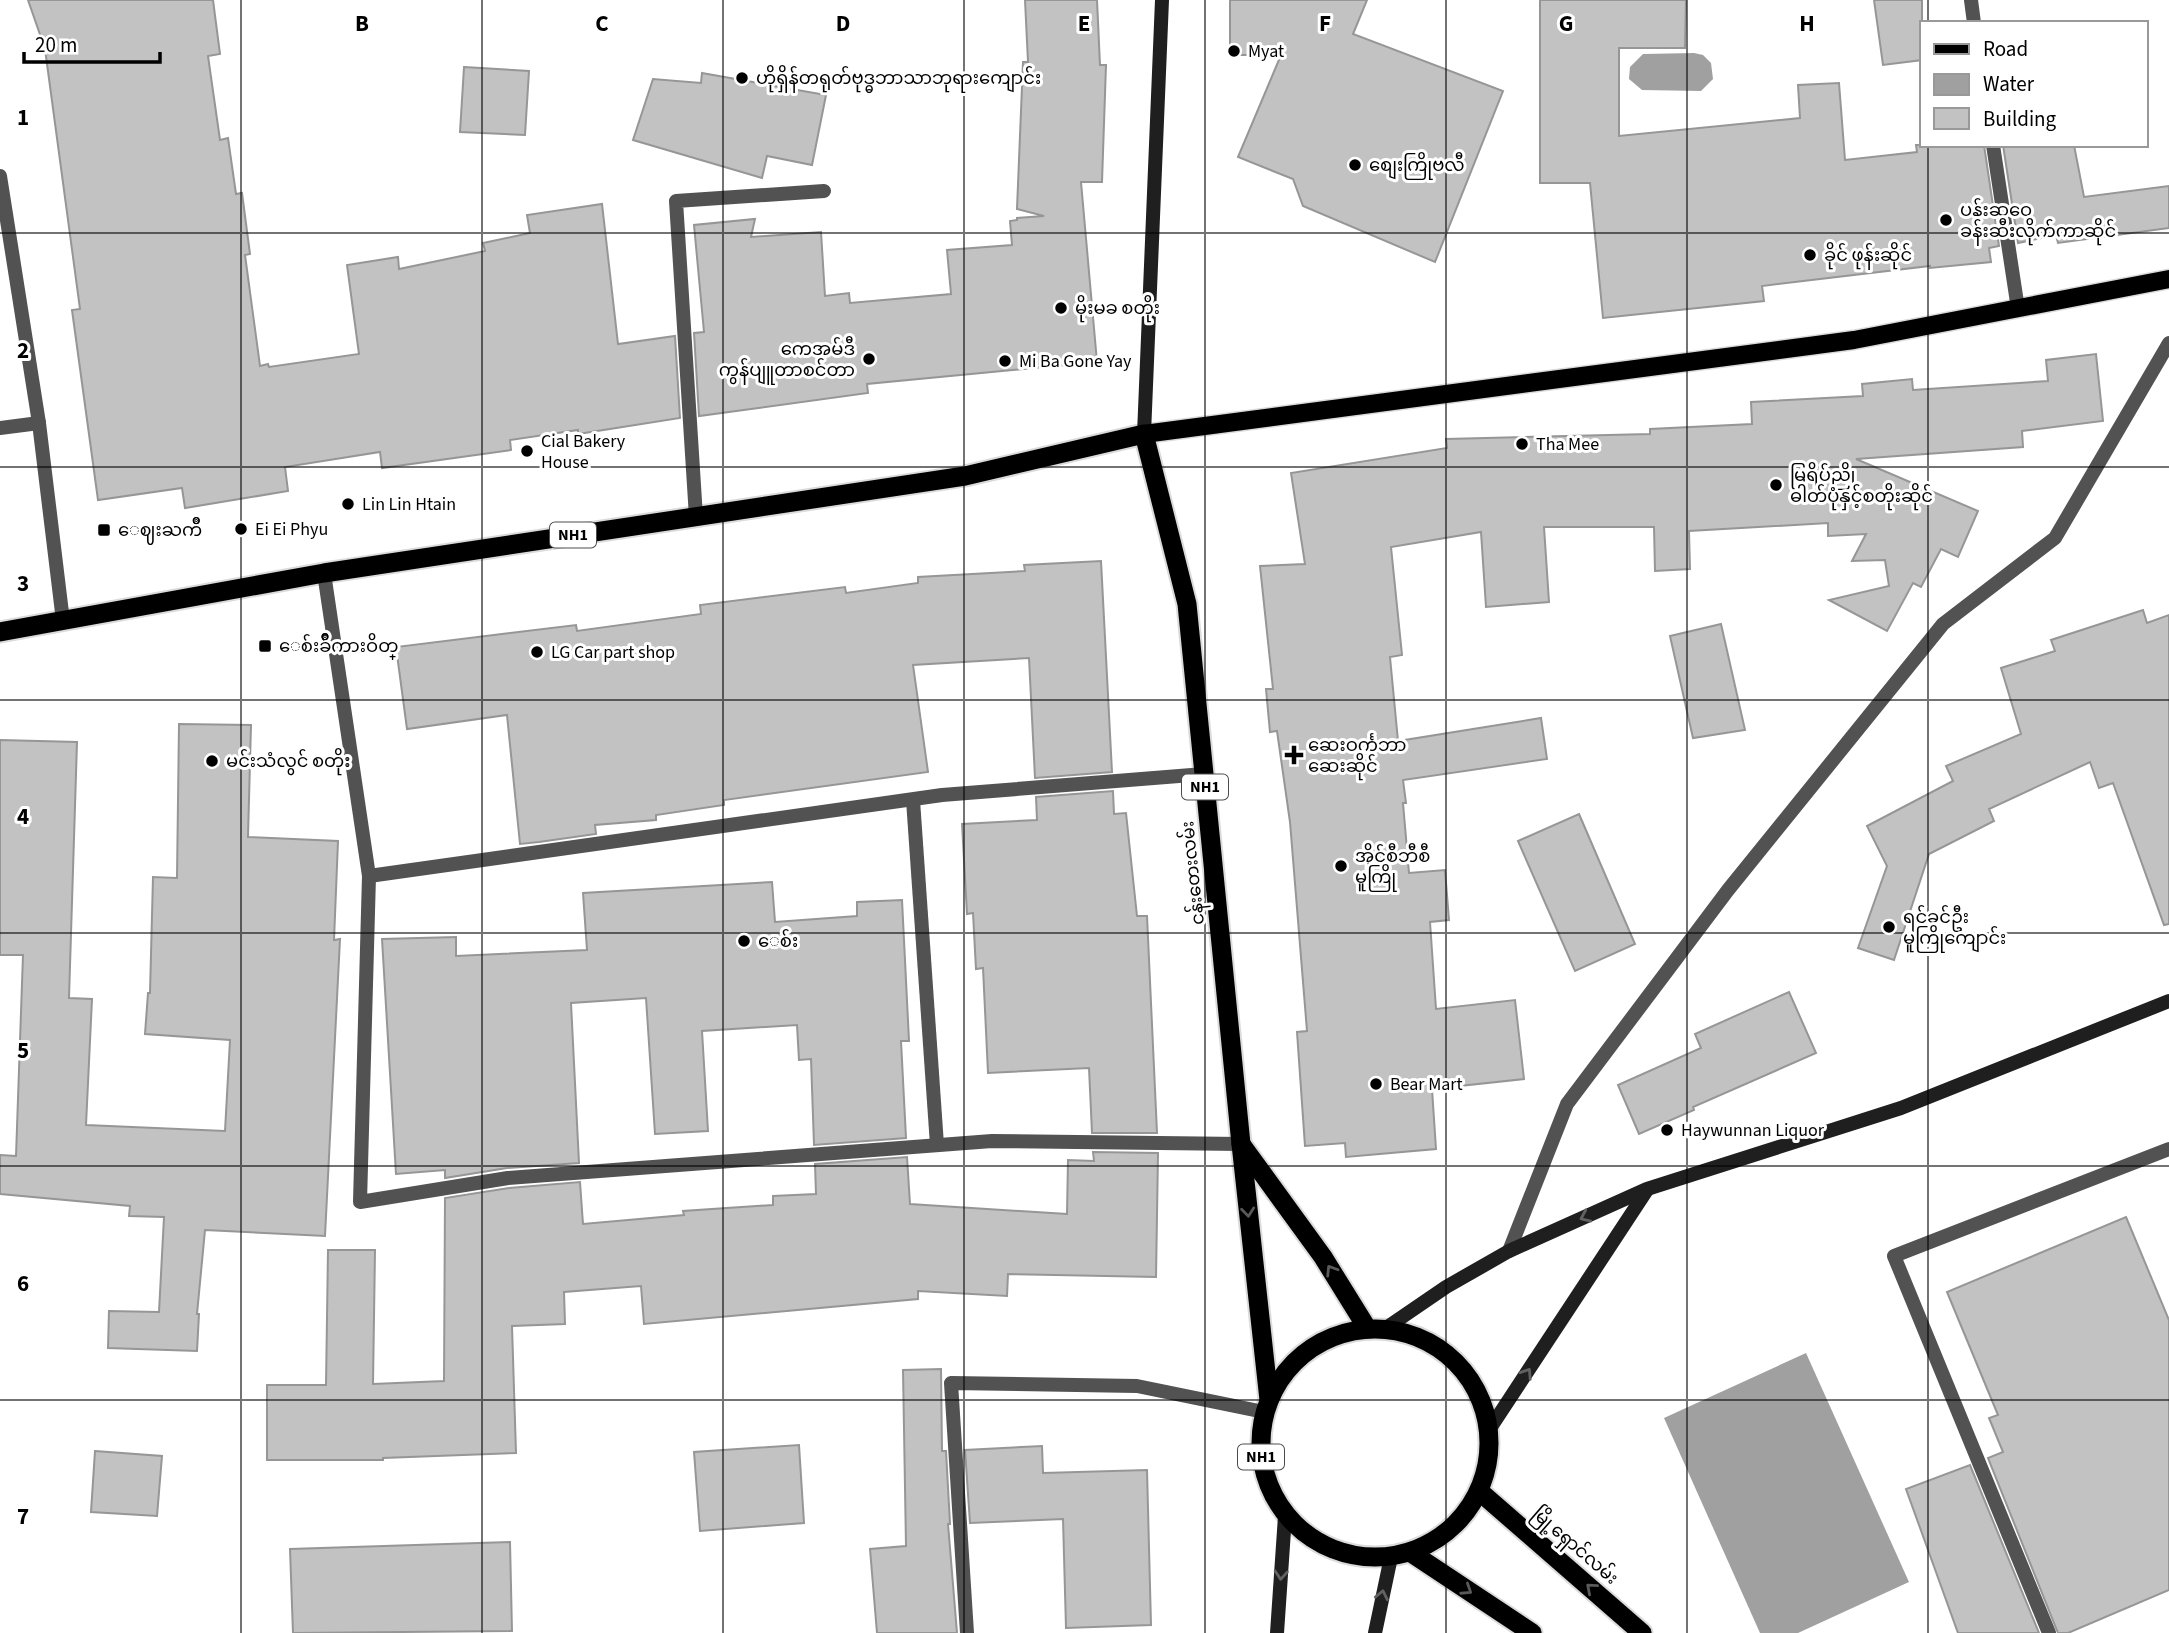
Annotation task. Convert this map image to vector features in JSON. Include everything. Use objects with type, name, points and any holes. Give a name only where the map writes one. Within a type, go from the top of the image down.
[{"type":"highway","name":"NH1","points":[[0,632],[324,573],[965,476],[1144,434]]},
{"type":"highway","name":"ငန်းတေးလမ်း","points":[[1144,434],[1187,604],[1266,1406]]},
{"type":"highway","points":[[1241,1144],[1377,1328]]},
{"type":"highway","name":"NH1","points":[[1377,1328],[1435,1344],[1472,1380],[1489,1430],[1488,1461],[1479,1491],[1462,1518],[1438,1539],[1400,1555],[1361,1558],[1333,1550],[1307,1536],[1286,1516],[1271,1493],[1262,1467],[1260,1440],[1266,1406],[1292,1363],[1326,1339],[1377,1328]]},
{"type":"highway","name":"မြို့ရှောင်လမ်း","points":[[1479,1491],[1642,1633]]},
{"type":"highway","points":[[1400,1555],[1532,1633]]},
{"type":"main road","points":[[1162,0],[1144,434],[1854,340],[2169,279]]},
{"type":"main road","points":[[1377,1328],[1509,1251],[1647,1189],[1901,1108],[2169,1000]]},
{"type":"main road","points":[[1489,1430],[1647,1189]]},
{"type":"main road","points":[[1277,1633],[1286,1516]]},
{"type":"main road","points":[[1375,1633],[1400,1555]]},
{"type":"street","points":[[1970,0],[1974,21]]},
{"type":"street","points":[[1993,147],[2018,309]]},
{"type":"street","points":[[0,176],[39,423],[63,621]]},
{"type":"street","points":[[696,517],[676,201],[824,191]]},
{"type":"street","points":[[1509,1251],[1567,1104],[1728,890],[1943,624],[2055,538],[2169,343]]},
{"type":"street","points":[[0,428],[39,423]]},
{"type":"street","points":[[324,573],[369,876],[360,1202],[508,1178],[992,1141],[1241,1144]]},
{"type":"street","points":[[369,876],[956,794],[1204,774]]},
{"type":"street","points":[[912,800],[937,1145]]},
{"type":"street","points":[[2049,1633],[1894,1256],[2169,1149]]},
{"type":"street","points":[[967,1633],[951,1382],[1137,1386],[1266,1406]]},
{"type":"water","points":[[1643,54],[1703,55],[1711,63],[1713,79],[1701,91],[1642,90],[1629,79],[1630,67]]},
{"type":"water","points":[[1806,1353],[1909,1582],[1798,1633],[1760,1633],[1664,1418]]},
{"type":"building","points":[[28,0],[213,0],[220,54],[208,56],[220,140],[228,138],[236,194],[242,193],[250,254],[245,255],[260,366],[359,354],[347,265],[398,257],[399,269],[485,251],[483,243],[530,233],[527,215],[602,204],[618,344],[675,336],[680,418],[578,434],[578,430],[510,440],[511,450],[382,468],[380,452],[285,467],[288,491],[185,508],[182,488],[98,500],[72,310],[80,309],[45,49]]},
{"type":"building","points":[[1025,0],[1097,0],[1100,65],[1106,65],[1102,182],[1081,182],[1097,362],[867,384],[868,393],[699,416],[694,333],[704,332],[694,225],[755,219],[751,237],[821,232],[825,296],[849,293],[850,303],[951,294],[947,250],[1012,245],[1010,221],[1044,216],[1017,209],[1023,62],[1028,62]]},
{"type":"building","points":[[1230,0],[1367,0],[1353,34],[1503,91],[1435,262],[1303,206],[1293,179],[1238,157],[1281,55],[1230,55]]},
{"type":"building","points":[[1540,0],[1686,0],[1685,48],[1619,48],[1619,136],[1800,118],[1798,85],[1839,83],[1845,160],[1917,152],[1916,145],[1984,147],[1999,246],[1989,248],[1991,262],[1930,266],[1762,286],[1764,301],[1603,318],[1590,183],[1540,183]]},
{"type":"building","points":[[1874,0],[1922,0],[1920,60],[1883,65]]},
{"type":"building","points":[[464,67],[529,71],[525,135],[460,132]]},
{"type":"building","points":[[702,73],[826,95],[812,165],[767,156],[762,178],[633,140],[653,79],[701,83]]},
{"type":"building","points":[[2003,147],[2074,147],[2084,197],[2169,186],[2169,228],[2058,243],[2056,235],[2018,243]]},
{"type":"building","points":[[2096,354],[2103,421],[2022,431],[2023,447],[1856,459],[1978,511],[1958,557],[1941,549],[1921,587],[1913,583],[1887,631],[1829,600],[1889,586],[1885,560],[1852,561],[1866,534],[1828,536],[1828,523],[1689,531],[1690,569],[1655,571],[1654,527],[1544,527],[1549,602],[1486,607],[1481,532],[1391,547],[1402,655],[1390,657],[1398,741],[1541,718],[1547,759],[1403,780],[1409,873],[1445,870],[1449,920],[1430,922],[1436,1009],[1515,1000],[1524,1079],[1432,1089],[1436,1149],[1346,1157],[1345,1143],[1305,1146],[1297,1032],[1307,1031],[1290,822],[1277,731],[1270,732],[1266,689],[1273,689],[1260,566],[1305,564],[1291,473],[1447,448],[1446,439],[1650,434],[1650,429],[1752,424],[1751,402],[1863,396],[1862,384],[1912,379],[1913,390],[2048,381],[2046,360]]},
{"type":"building","points":[[1101,561],[1112,772],[1035,778],[1029,658],[913,665],[928,772],[724,800],[724,805],[656,815],[656,820],[595,825],[596,834],[539,842],[520,844],[507,715],[407,729],[396,647],[576,625],[577,631],[701,614],[700,605],[845,587],[846,593],[918,583],[918,577],[1025,571],[1024,565]]},
{"type":"building","points":[[2143,610],[2147,623],[2169,615],[2169,924],[2164,925],[2113,783],[2099,788],[2090,762],[1989,809],[1994,821],[1929,854],[1894,960],[1858,948],[1887,866],[1867,826],[1953,781],[1946,766],[2021,734],[2001,668],[2055,651],[2051,640]]},
{"type":"building","points":[[1721,624],[1745,730],[1693,738],[1670,636]]},
{"type":"building","points":[[179,724],[251,725],[248,837],[338,841],[334,940],[340,939],[325,1236],[205,1230],[197,1314],[197,1351],[108,1348],[109,1311],[159,1312],[164,1217],[129,1216],[130,1206],[0,1194],[0,1155],[16,1156],[23,955],[0,955],[0,740],[77,742],[69,998],[92,999],[86,1125],[225,1131],[230,1040],[145,1034],[150,993],[153,877],[177,878]]},
{"type":"building","points":[[1113,791],[1114,814],[1126,813],[1137,916],[1147,916],[1157,1133],[1092,1133],[1089,1068],[988,1073],[983,968],[976,969],[973,913],[967,914],[962,824],[1037,820],[1036,797]]},
{"type":"building","points":[[1579,814],[1635,944],[1575,971],[1518,841]]},
{"type":"building","points":[[772,882],[775,922],[857,916],[857,902],[902,900],[909,1041],[901,1041],[906,1138],[814,1145],[811,1059],[799,1060],[797,1025],[702,1031],[708,1131],[655,1134],[646,998],[571,1003],[579,1163],[507,1168],[445,1178],[445,1170],[396,1174],[382,939],[456,937],[456,956],[587,950],[583,893]]},
{"type":"building","points":[[1789,992],[1816,1053],[1639,1134],[1618,1085],[1701,1048],[1695,1034]]},
{"type":"building","points":[[1093,1152],[1158,1153],[1156,1277],[1008,1274],[1007,1296],[918,1291],[918,1299],[644,1324],[641,1286],[564,1292],[565,1324],[512,1326],[516,1453],[383,1460],[267,1460],[267,1385],[326,1385],[328,1250],[375,1250],[373,1384],[444,1381],[445,1198],[509,1188],[580,1182],[583,1224],[684,1215],[683,1211],[773,1205],[773,1196],[816,1194],[815,1164],[907,1157],[910,1204],[1067,1214],[1068,1160],[1094,1161]]},
{"type":"building","points":[[2126,1217],[2169,1320],[2169,1590],[2068,1633],[2058,1633],[1988,1458],[2003,1452],[1989,1418],[1998,1415],[1947,1292]]},
{"type":"building","points":[[941,1369],[942,1451],[946,1451],[948,1524],[957,1633],[877,1633],[870,1549],[906,1546],[903,1370]]},
{"type":"building","points":[[799,1445],[804,1523],[700,1531],[694,1452]]},
{"type":"building","points":[[1042,1446],[1043,1473],[1147,1470],[1151,1625],[1066,1628],[1063,1519],[970,1523],[965,1450]]},
{"type":"building","points":[[95,1451],[162,1456],[157,1516],[91,1512]]},
{"type":"building","points":[[1970,1465],[2039,1633],[1958,1633],[1906,1489]]},
{"type":"building","points":[[510,1542],[512,1631],[293,1633],[290,1549]]},
{"type":"place","name":"Myat","points":[[1234,51]]},
{"type":"place","name":"ဟိုရှိန်တရုတ်ဗုဒ္ဓဘာသာဘုရားကျောင်း","points":[[742,78]]},
{"type":"place","name":"စျေးကြိုဗလီ","points":[[1355,165]]},
{"type":"place","name":"ပန်းဆုဝေ ခန်းဆီးလိုက်ကာဆိုင်","points":[[1946,220]]},
{"type":"place","name":"ခိုင် ဖုန်းဆိုင်","points":[[1810,255]]},
{"type":"place","name":"မိုးမခ စတိုး","points":[[1061,308]]},
{"type":"place","name":"ကေအမ်ဒီ ကွန်ပျူတာစင်တာ","points":[[869,359]]},
{"type":"place","name":"Mi Ba Gone Yay","points":[[1005,361]]},
{"type":"place","name":"Tha Mee","points":[[1522,444]]},
{"type":"place","name":"Cial Bakery House","points":[[527,451]]},
{"type":"place","name":"မြရိပ်ညို ဓါတ်ပုံနှင့်စတိုးဆိုင်","points":[[1776,485]]},
{"type":"place","name":"Lin Lin Htain","points":[[348,504]]},
{"type":"place","name":"Ei Ei Phyu","points":[[241,529]]},
{"type":"place","name":"ေဈးႀကိဳ","points":[[104,530]]},
{"type":"place","name":"ေစ်းခ်ဳိကားဝိတ္","points":[[265,646]]},
{"type":"place","name":"LG Car part shop","points":[[537,652]]},
{"type":"place","name":"ဆေးဝင်္ကဘာ ဆေးဆိုင်","points":[[1294,755]]},
{"type":"place","name":"မင်းသံလွင် စတိုး","points":[[212,761]]},
{"type":"place","name":"အိုင်စီဘီစီ မူကြို","points":[[1341,866]]},
{"type":"place","name":"ရင်ခွင်ဦး မူကြိုကျောင်း","points":[[1889,927]]},
{"type":"place","name":"ေစ်း","points":[[744,941]]},
{"type":"place","name":"Bear Mart","points":[[1376,1084]]},
{"type":"place","name":"Haywunnan Liquor","points":[[1667,1130]]}]
